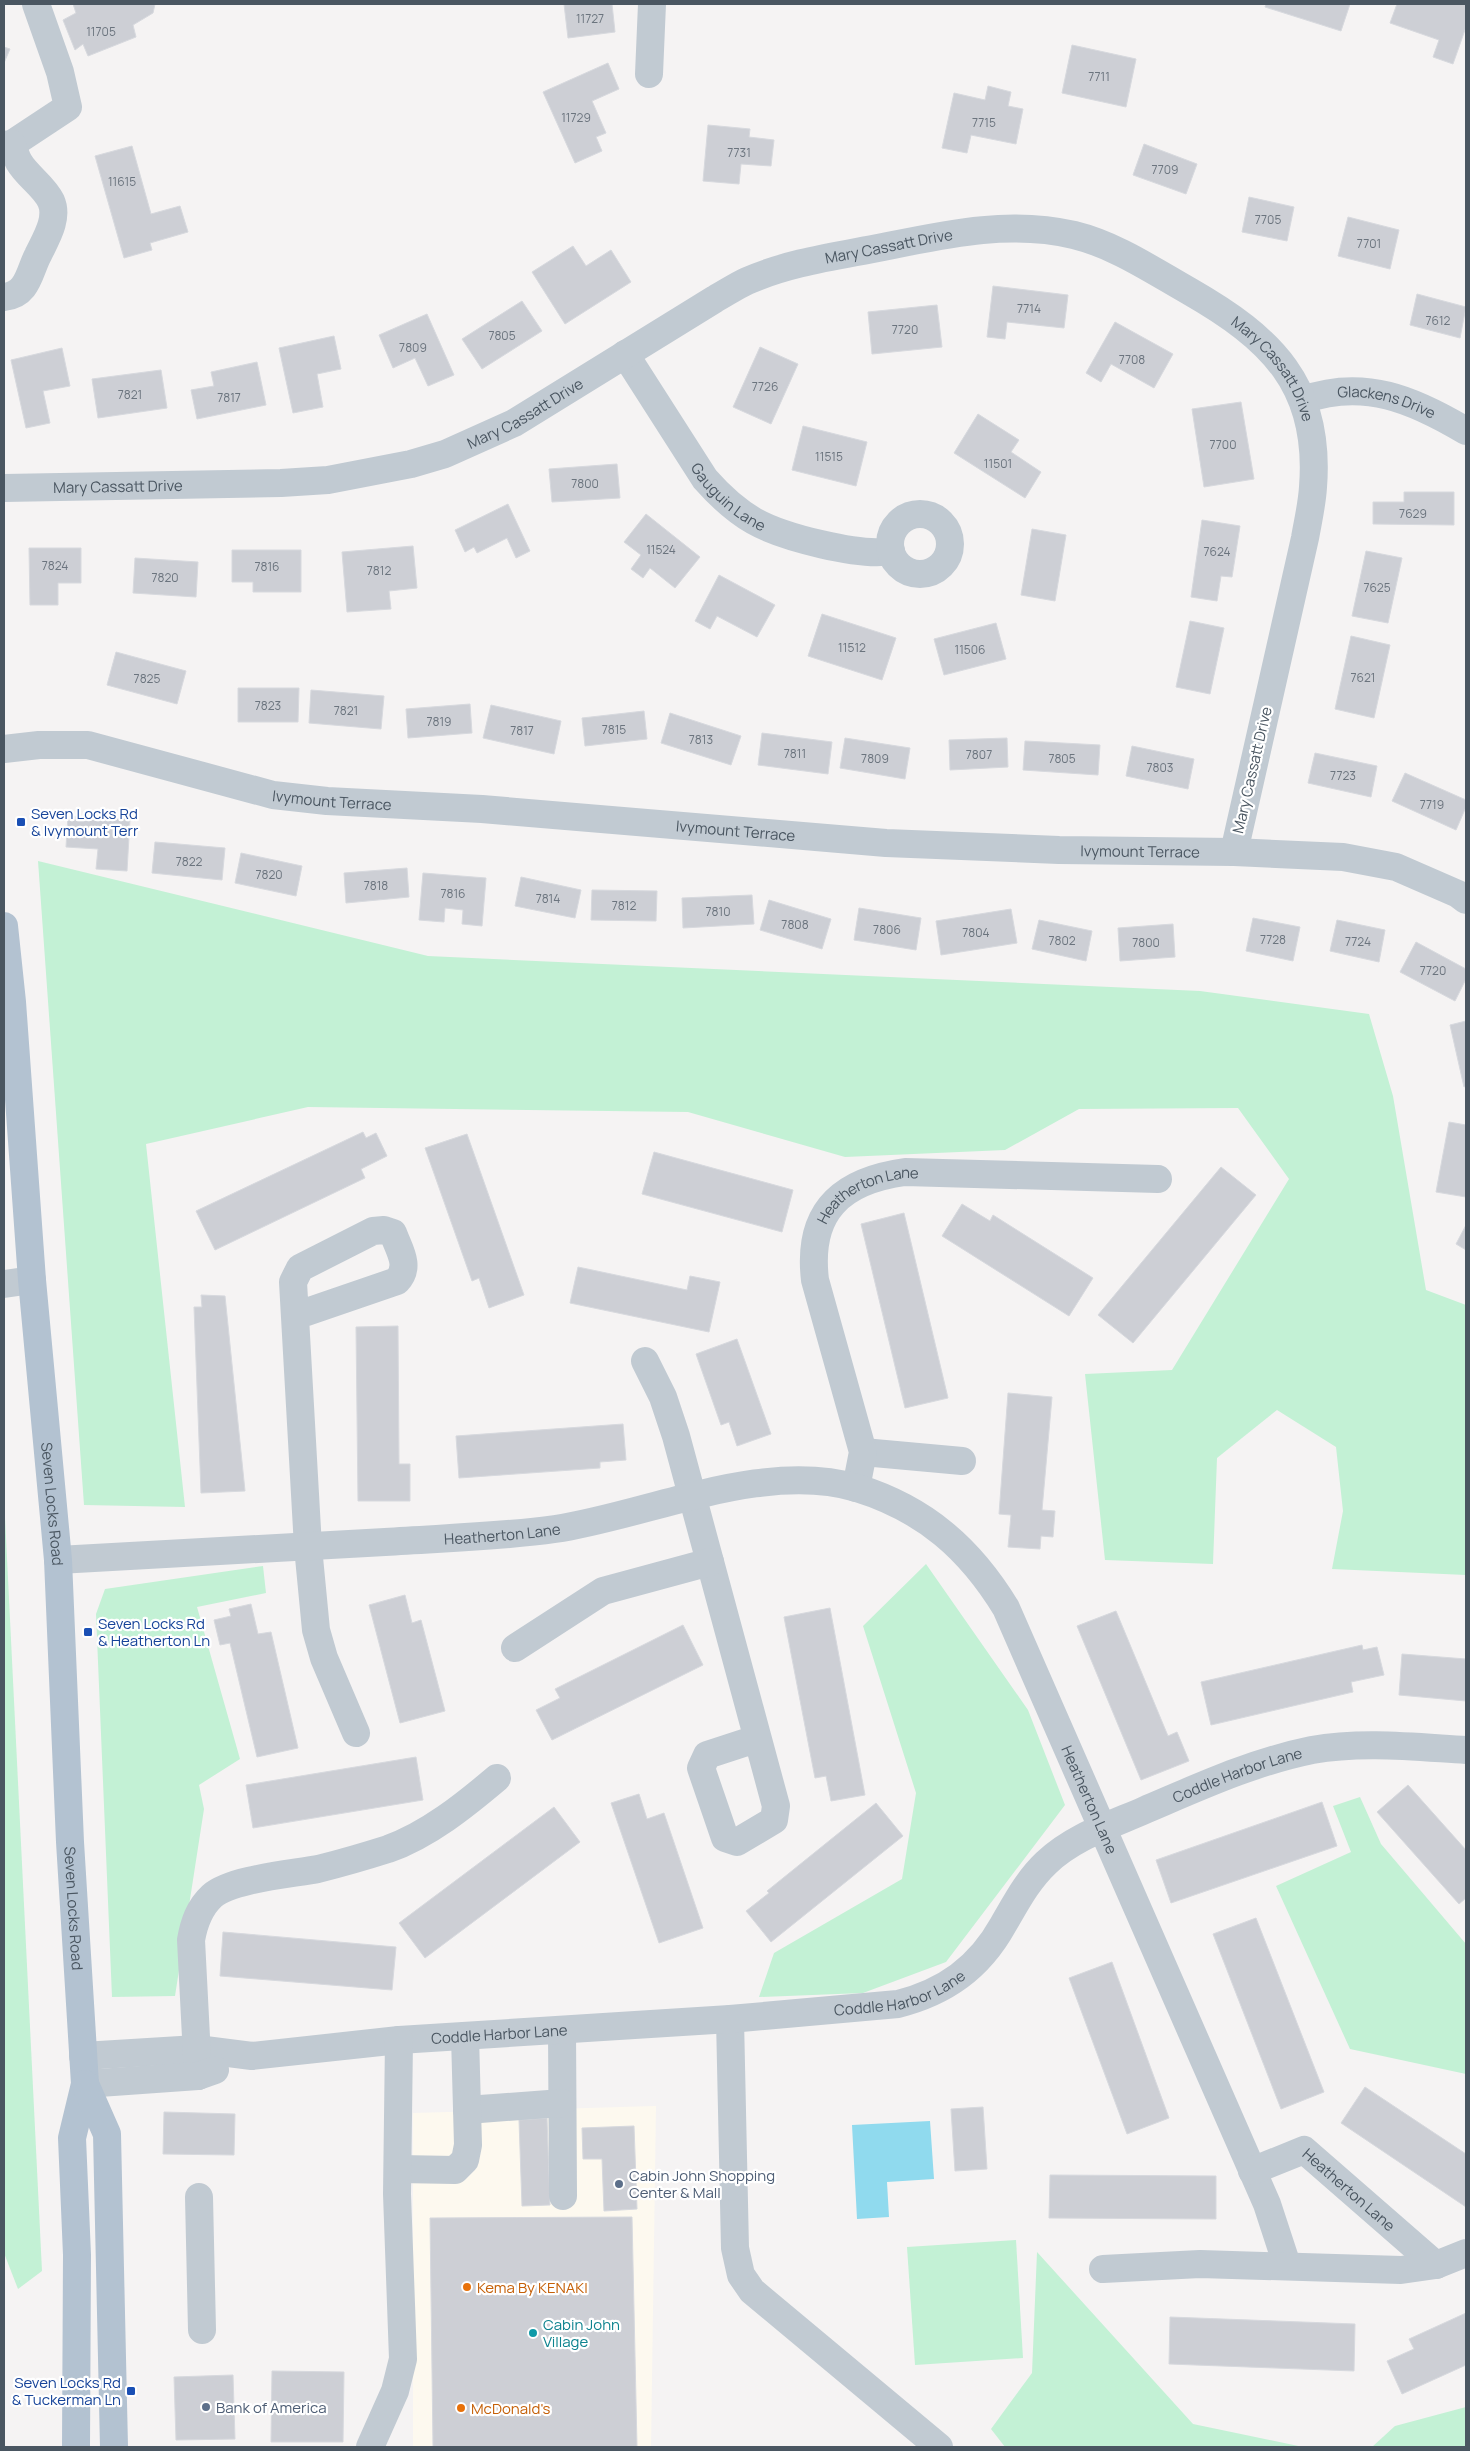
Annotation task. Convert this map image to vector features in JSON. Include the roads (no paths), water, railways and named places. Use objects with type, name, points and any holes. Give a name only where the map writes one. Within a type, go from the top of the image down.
[{"type":"main road","name":"Seven Locks Road","points":[[4,926],[12,1002],[32,1280],[58,1560],[70,1842],[85,2084],[72,2138],[77,2255],[76,2447]]},
{"type":"main road","name":"Seven Locks Road","points":[[85,2084],[108,2134],[114,2447]]},
{"type":"street","points":[[4,297],[21,290],[32,274],[37,256],[47,240],[52,219],[51,202],[19,162],[8,144],[68,108],[60,72],[36,4]]},
{"type":"street","points":[[649,74],[652,4]]},
{"type":"street","name":"Mary Cassatt Drive","points":[[4,488],[281,483],[328,480],[376,472],[444,454],[514,423],[715,299],[746,281],[766,274],[802,263],[989,228],[1044,229],[1098,242],[1121,252],[1207,301],[1255,335],[1271,351],[1296,385],[1304,400],[1311,431],[1313,488],[1305,538],[1234,852]]},
{"type":"street","name":"Gauguin Lane","points":[[625,354],[705,479],[721,498],[756,522],[775,530],[861,553],[877,554],[891,551]]},
{"type":"street","name":"Glackens Drive","points":[[1304,400],[1319,394],[1367,391],[1406,400],[1426,408],[1466,431]]},
{"type":"street","name":"Ivymount Terrace","points":[[4,749],[39,745],[88,746],[273,795],[327,801],[482,809],[886,843],[1059,850],[1234,852],[1343,857],[1396,867],[1458,894],[1466,900]]},
{"type":"street","name":"Heatherton Lane","points":[[856,1488],[863,1452],[815,1280],[813,1264],[820,1224],[832,1204],[856,1184],[869,1179],[905,1172],[1158,1179]]},
{"type":"street","points":[[4,1284],[32,1280]]},
{"type":"street","points":[[295,1316],[308,1547],[316,1630],[321,1648],[356,1733]]},
{"type":"street","points":[[645,1361],[663,1397],[676,1436],[756,1739]]},
{"type":"street","points":[[863,1452],[962,1461]]},
{"type":"street","name":"Heatherton Lane","points":[[58,1560],[308,1547],[554,1529],[611,1519],[691,1496],[765,1482],[792,1481],[856,1488],[910,1510],[952,1540],[987,1578],[1006,1608],[1101,1829],[1267,2204],[1287,2265]]},
{"type":"street","points":[[515,1648],[603,1591],[710,1562]]},
{"type":"street","name":"Coddle Harbor Lane","points":[[83,2056],[197,2049],[252,2056],[400,2040],[730,2019],[880,2006],[923,1998],[955,1980],[984,1955],[1032,1878],[1047,1862],[1071,1842],[1264,1762],[1313,1750],[1366,1745],[1466,1750]]},
{"type":"street","points":[[198,2076],[191,1940],[193,1924],[201,1909],[213,1895],[232,1885],[320,1868],[390,1848],[448,1818],[497,1778]]},
{"type":"street","points":[[730,2019],[734,2248],[740,2275],[752,2291],[940,2447]]},
{"type":"street","points":[[562,2030],[563,2196]]},
{"type":"street","points":[[399,2169],[455,2170],[465,2160],[468,2145],[464,2036]]},
{"type":"street","points":[[370,2447],[396,2391],[403,2360],[397,2194],[399,2169],[400,2040]]},
{"type":"street","name":"Coddle Harbor Lane","points":[[85,2084],[198,2076],[252,2056]]},
{"type":"street","points":[[467,2110],[562,2103]]},
{"type":"street","name":"Heatherton Lane","points":[[1252,2171],[1304,2150],[1436,2265]]},
{"type":"street","points":[[199,2197],[202,2330]]},
{"type":"street","points":[[1103,2269],[1200,2264],[1287,2265],[1401,2270],[1436,2265],[1466,2253]]},
{"type":"water","points":[[930,2121],[934,2179],[887,2182],[889,2217],[857,2219],[852,2125]]},
{"type":"place","name":"Seven Locks Rd & Ivymount Terr","points":[[21,822]]},
{"type":"place","name":"Seven Locks Rd & Heatherton Ln","points":[[88,1632]]},
{"type":"place","name":"Cabin John Shopping Center & Mall","points":[[619,2184]]},
{"type":"place","name":"Kema By KENAKI","points":[[467,2287]]},
{"type":"place","name":"Cabin John Village","points":[[533,2333]]},
{"type":"place","name":"Seven Locks Rd & Tuckerman Ln","points":[[131,2391]]},
{"type":"place","name":"Bank of America","points":[[206,2407]]},
{"type":"place","name":"McDonald's","points":[[461,2408]]}]
